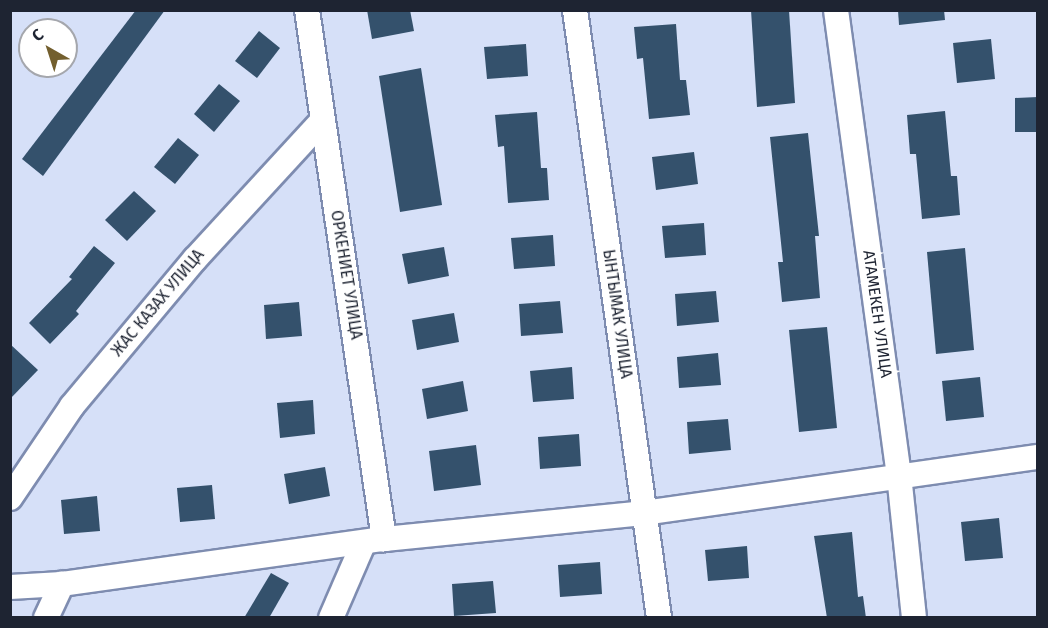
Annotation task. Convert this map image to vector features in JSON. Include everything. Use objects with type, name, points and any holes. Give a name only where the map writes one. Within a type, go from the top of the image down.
[{"type":"street","name":"ОРКЕНИЕТ УЛИЦА","points":[[307,10],[374,542]]},
{"type":"street","name":"ЫНТЫМАК УЛИЦА","points":[[574,10],[659,618]]},
{"type":"street","name":"АТАМЕКЕН УЛИЦА","points":[[836,10],[899,475],[914,618]]},
{"type":"street","name":"ЖАС КАЗАХ УЛИЦА","points":[[10,498],[72,406],[195,259],[322,121]]},
{"type":"street","points":[[10,586],[62,584],[374,542],[644,513],[1038,457]]},
{"type":"street","points":[[331,618],[374,542]]},
{"type":"street","points":[[46,618],[62,584]]},
{"type":"building","points":[[136,10],[165,10],[43,176],[22,159]]},
{"type":"building","points":[[367,10],[410,10],[414,31],[372,39]]},
{"type":"building","points":[[751,10],[789,10],[795,103],[757,107]]},
{"type":"building","points":[[898,10],[944,10],[945,20],[899,25]]},
{"type":"building","points":[[676,24],[680,80],[686,80],[690,115],[649,119],[643,58],[637,59],[634,27]]},
{"type":"building","points":[[259,31],[280,48],[257,78],[235,61]]},
{"type":"building","points":[[991,39],[995,79],[957,83],[953,43]]},
{"type":"building","points":[[526,44],[528,76],[487,79],[484,47]]},
{"type":"building","points":[[421,68],[442,205],[400,212],[379,76]]},
{"type":"building","points":[[219,84],[240,101],[214,132],[194,114]]},
{"type":"building","points":[[1038,97],[1038,132],[1015,132],[1015,98]]},
{"type":"building","points":[[945,111],[951,176],[957,176],[960,215],[922,219],[916,154],[910,154],[907,115]]},
{"type":"building","points":[[537,112],[541,168],[547,168],[549,200],[508,203],[504,146],[498,147],[495,115]]},
{"type":"building","points":[[808,133],[819,236],[815,236],[820,298],[782,302],[778,262],[783,262],[770,137]]},
{"type":"building","points":[[178,138],[199,155],[175,184],[154,167]]},
{"type":"building","points":[[694,152],[698,184],[656,190],[652,157]]},
{"type":"building","points":[[134,191],[156,211],[127,241],[105,220]]},
{"type":"building","points":[[704,223],[706,255],[665,258],[662,226]]},
{"type":"building","points":[[553,235],[555,266],[514,269],[511,238]]},
{"type":"building","points":[[94,246],[115,263],[76,311],[79,314],[50,344],[29,323],[72,279],[69,277]]},
{"type":"building","points":[[444,247],[449,276],[408,284],[402,254]]},
{"type":"building","points":[[965,248],[974,350],[936,354],[927,252]]},
{"type":"building","points":[[716,291],[719,322],[677,326],[675,294]]},
{"type":"building","points":[[560,301],[563,333],[521,336],[519,304]]},
{"type":"building","points":[[299,302],[302,336],[266,339],[264,305]]},
{"type":"building","points":[[454,313],[459,342],[417,350],[412,320]]},
{"type":"building","points":[[827,327],[837,428],[799,432],[789,330]]},
{"type":"building","points":[[10,344],[38,370],[10,399]]},
{"type":"building","points":[[718,353],[721,385],[679,388],[677,357]]},
{"type":"building","points":[[572,367],[574,399],[533,402],[530,371]]},
{"type":"building","points":[[980,377],[984,417],[946,421],[942,381]]},
{"type":"building","points":[[463,381],[468,411],[427,419],[422,389]]},
{"type":"building","points":[[313,400],[315,434],[280,438],[277,403]]},
{"type":"building","points":[[728,419],[731,450],[689,454],[687,422]]},
{"type":"building","points":[[579,434],[581,466],[540,469],[538,437]]},
{"type":"building","points":[[476,445],[481,485],[434,491],[429,451]]},
{"type":"building","points":[[325,467],[330,496],[289,504],[284,474]]},
{"type":"building","points":[[212,485],[215,519],[180,522],[177,488]]},
{"type":"building","points":[[97,496],[100,531],[64,534],[61,500]]},
{"type":"building","points":[[999,518],[1003,558],[965,561],[961,522]]},
{"type":"building","points":[[852,532],[858,597],[863,596],[866,618],[827,618],[814,536]]},
{"type":"building","points":[[747,546],[749,578],[708,581],[705,550]]},
{"type":"building","points":[[600,562],[602,594],[560,597],[558,565]]},
{"type":"building","points":[[271,573],[289,583],[269,618],[244,618]]},
{"type":"building","points":[[493,581],[496,613],[454,616],[452,584]]}]
